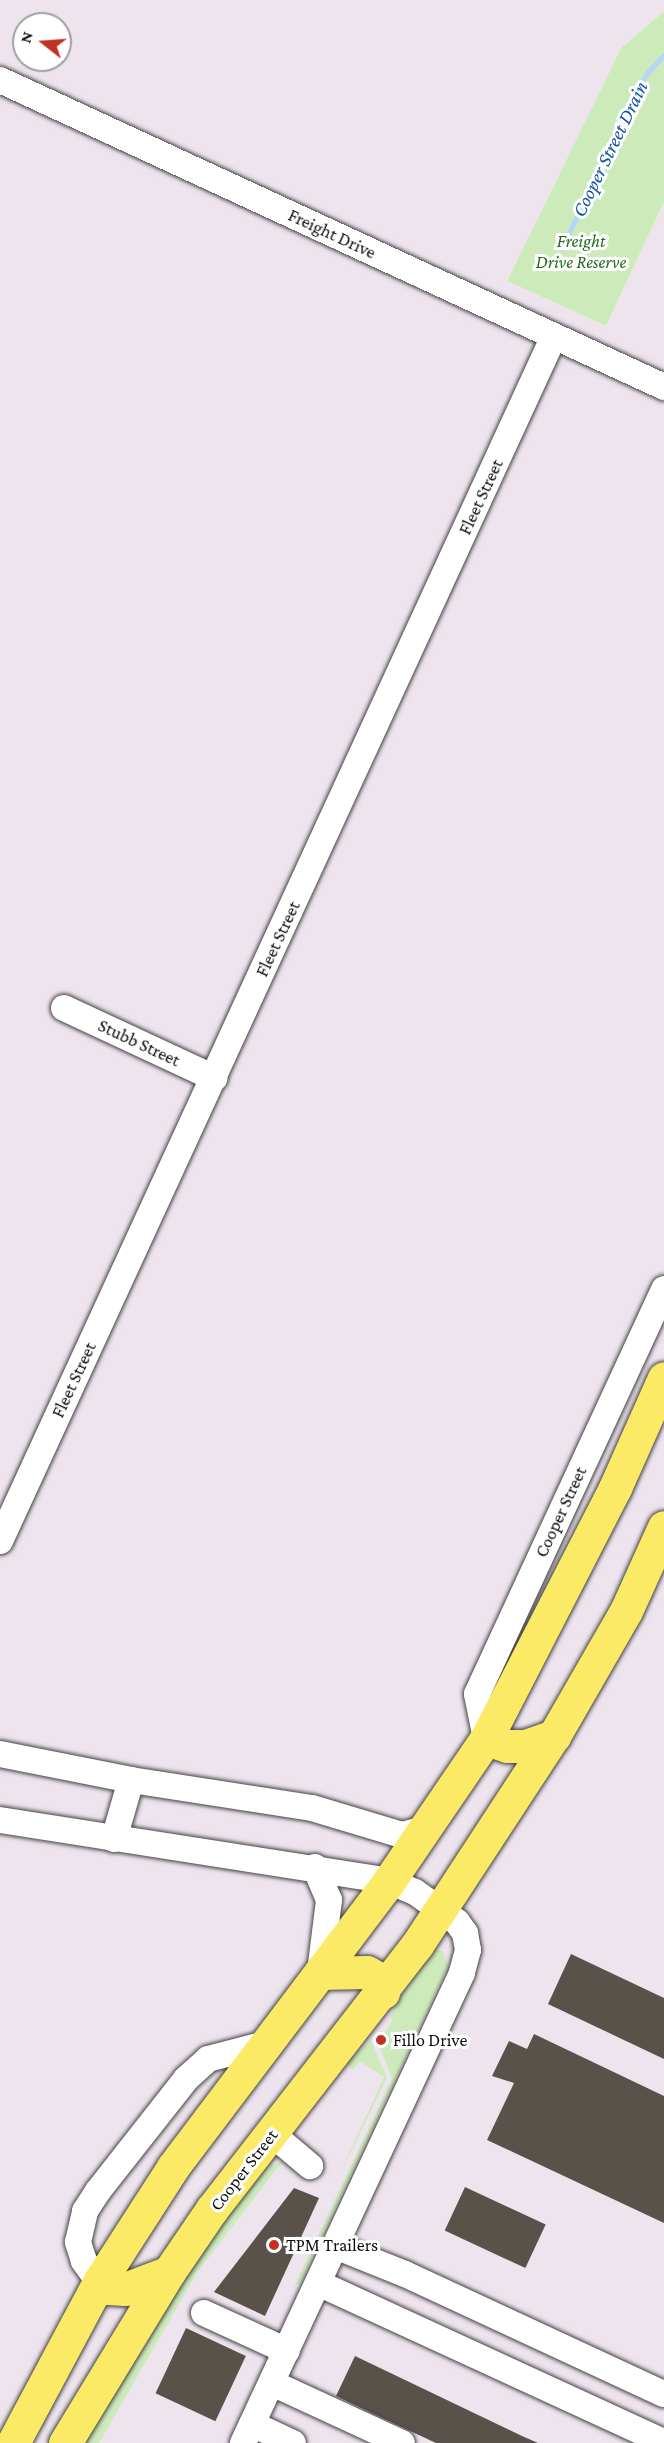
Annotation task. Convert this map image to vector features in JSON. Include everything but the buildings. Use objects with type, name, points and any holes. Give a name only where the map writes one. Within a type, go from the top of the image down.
[{"type":"main road","name":"Cooper Street","points":[[13,2443],[52,2365],[99,2282],[173,2167],[389,1881],[486,1739],[615,1488],[664,1378]]},
{"type":"main road","name":"Cooper Street","points":[[65,2443],[106,2370],[169,2272],[272,2133],[383,1992],[440,1910],[554,1736],[626,1611],[664,1527]]},
{"type":"main road","points":[[486,1739],[507,1746],[525,1746],[554,1736]]},
{"type":"main road","points":[[320,1973],[351,1969],[366,1972],[379,1979],[383,1992]]},
{"type":"main road","points":[[99,2282],[107,2288],[125,2289],[169,2272]]},
{"type":"main road","points":[[52,2365],[106,2370]]},
{"type":"street","name":"Freight Drive","points":[[0,80],[664,387]]},
{"type":"street","name":"Fleet Street","points":[[0,1541],[554,336]]},
{"type":"street","name":"Stubb Street","points":[[64,1008],[214,1078]]},
{"type":"street","name":"Cooper Street","points":[[486,1739],[477,1694],[664,1289]]},
{"type":"street","points":[[0,1754],[131,1780],[312,1808],[402,1835],[424,1829]]},
{"type":"street","points":[[114,1839],[131,1780]]},
{"type":"street","points":[[0,1820],[114,1839],[315,1867],[389,1881],[415,1892],[440,1910],[465,1933],[468,1950],[462,1973],[248,2434],[293,2443]]},
{"type":"street","points":[[315,1867],[329,1900],[320,1973]]},
{"type":"street","points":[[99,2282],[78,2242],[84,2211],[186,2079],[208,2059],[265,2044]]},
{"type":"street","points":[[272,2133],[310,2166]]},
{"type":"street","points":[[335,2246],[405,2274],[664,2394]]},
{"type":"street","points":[[318,2283],[664,2442]]},
{"type":"street","points":[[204,2313],[286,2351]]},
{"type":"street","points":[[272,2383],[402,2443]]},
{"type":"shaded area","points":[[0,0],[664,0],[664,11],[621,48],[507,281],[606,326],[664,202],[664,2443],[0,2443]]},
{"type":"green space","name":"Freight Drive Reserve","points":[[664,11],[664,202],[606,326],[507,281],[621,48]]},
{"type":"green space","points":[[432,1949],[443,1951],[448,1966],[300,2284],[295,2285],[392,2079],[378,2042],[393,2020],[390,2017],[416,1969]]},
{"type":"green space","points":[[371,2040],[387,2078],[334,2186],[384,2077],[360,2061],[353,2070],[346,2063]]},
{"type":"green space","points":[[283,2161],[198,2271],[99,2443],[82,2443],[145,2335],[219,2226],[263,2169]]},
{"type":"waterway","name":"Cooper Street Drain","points":[[562,248],[626,111],[647,73],[664,55]]},
{"type":"place","name":"Fillo Drive","points":[[381,2040]]},
{"type":"place","name":"TPM Trailers","points":[[274,2245]]}]
